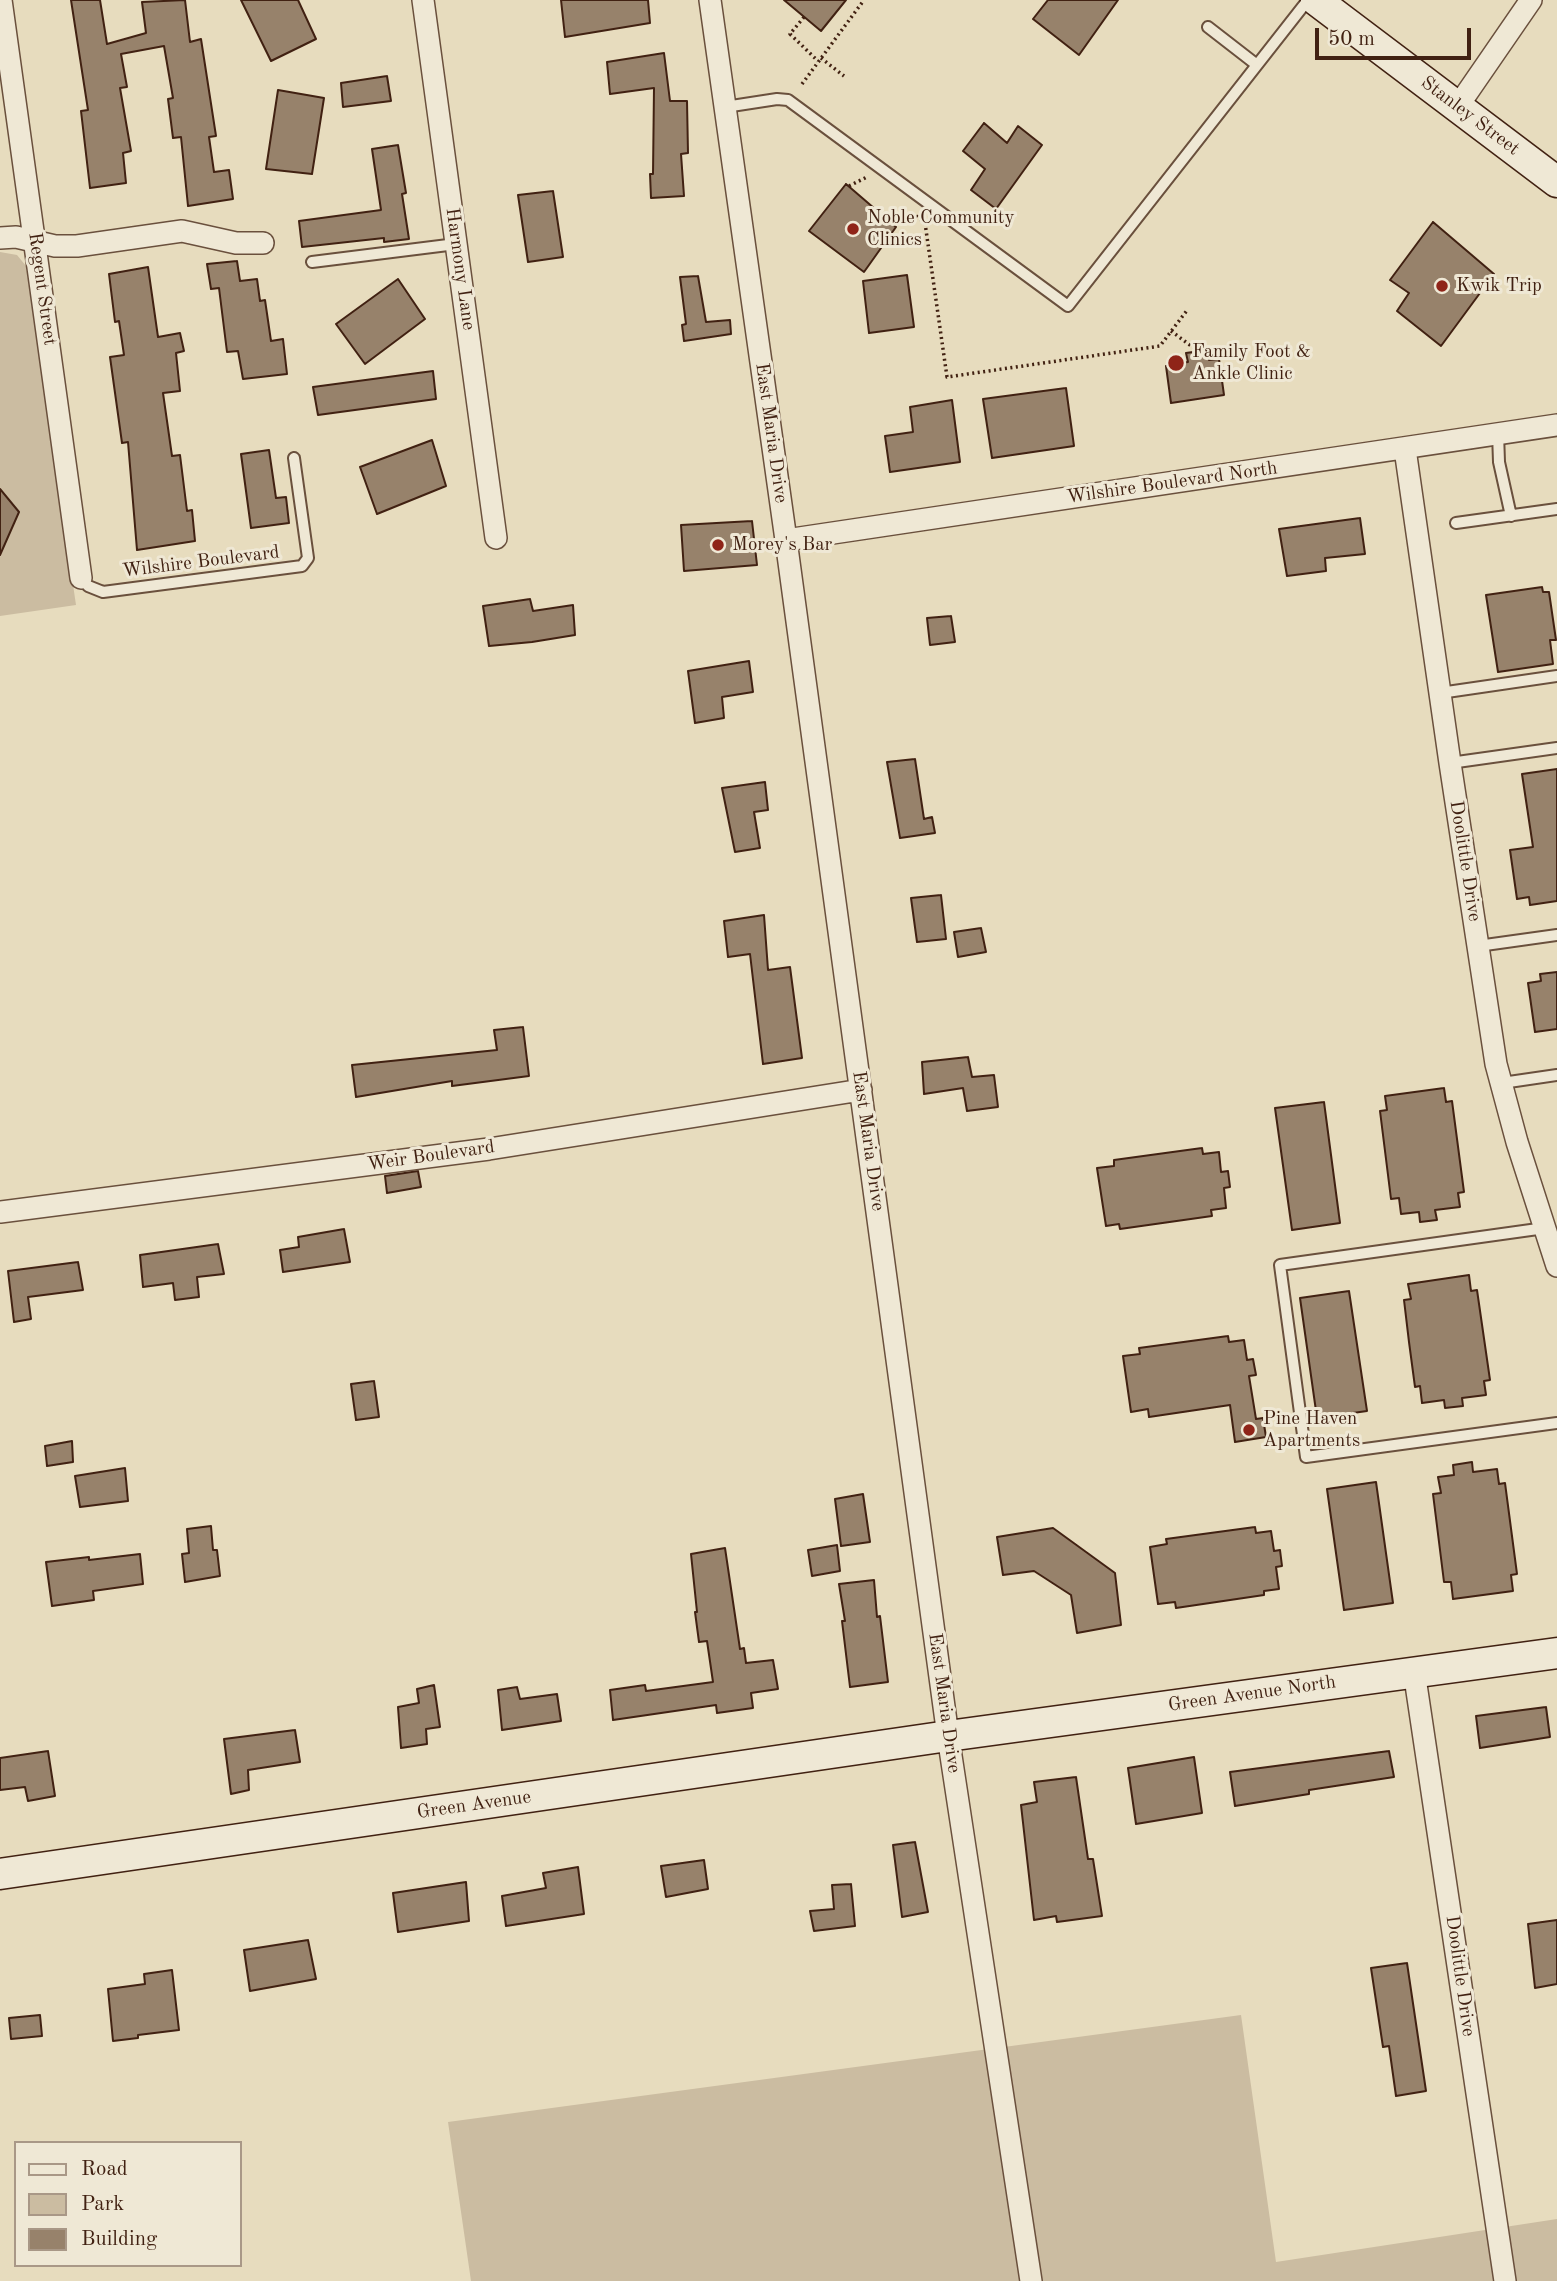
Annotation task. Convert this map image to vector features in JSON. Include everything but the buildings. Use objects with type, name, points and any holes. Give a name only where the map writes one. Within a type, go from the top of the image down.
[{"type":"street","name":"Regent Street","points":[[1,0],[81,578]]},
{"type":"street","name":"Harmony Lane","points":[[423,0],[496,538]]},
{"type":"street","name":"East Maria Drive","points":[[710,0],[948,1736],[1031,2281]]},
{"type":"street","name":"Stanley Street","points":[[1316,0],[1557,182]]},
{"type":"street","points":[[1458,106],[1531,0]]},
{"type":"street","points":[[0,238],[16,237],[55,246],[78,246],[182,231],[236,243],[262,243]]},
{"type":"street","name":"Wilshire Boulevard North","points":[[786,540],[1557,425]]},
{"type":"street","name":"Doolittle Drive","points":[[1405,449],[1496,1065],[1517,1142],[1557,1266]]},
{"type":"street","name":"Weir Boulevard","points":[[0,1212],[489,1149],[861,1090]]},
{"type":"street","name":"Green Avenue North","points":[[948,1736],[1557,1653]]},
{"type":"street","name":"Doolittle Drive","points":[[1414,1671],[1505,2281]]},
{"type":"street","name":"Green Avenue","points":[[0,1874],[948,1736]]},
{"type":"lane","points":[[724,107],[776,99],[788,100],[1068,306],[1308,0]]},
{"type":"lane","points":[[1208,27],[1257,65]]},
{"type":"lane","points":[[312,262],[456,244]]},
{"type":"lane","points":[[1498,433],[1499,462],[1511,516]]},
{"type":"lane","name":"Wilshire Boulevard","points":[[81,578],[88,586],[103,592],[302,566],[308,558],[294,458]]},
{"type":"lane","points":[[1456,523],[1557,509]]},
{"type":"lane","points":[[1440,693],[1557,676]]},
{"type":"lane","points":[[1450,763],[1557,748]]},
{"type":"lane","points":[[1478,946],[1557,935]]},
{"type":"lane","points":[[1502,1083],[1557,1075]]},
{"type":"lane","points":[[1545,1228],[1280,1265],[1306,1457],[1557,1423]]},
{"type":"path","points":[[802,84],[864,0]]},
{"type":"path","points":[[804,17],[790,34],[820,60],[844,76]]},
{"type":"path","points":[[849,186],[867,177],[856,169]]},
{"type":"path","points":[[915,216],[925,223],[947,377],[1160,346],[1188,309]]},
{"type":"path","points":[[1171,331],[1198,351]]},
{"type":"green space","points":[[0,252],[17,255],[26,266],[76,605],[0,616],[0,554],[19,512],[0,489]]},
{"type":"green space","points":[[1241,2015],[1276,2262],[1557,2219],[1557,2281],[471,2281],[448,2122]]},
{"type":"place","name":"Noble Community Clinics","points":[[853,229]]},
{"type":"place","name":"Kwik Trip","points":[[1442,286]]},
{"type":"place","name":"Family Foot & Ankle Clinic","points":[[1176,363]]},
{"type":"place","name":"Morey's Bar","points":[[718,545]]},
{"type":"place","name":"Pine Haven Apartments","points":[[1249,1430]]}]
